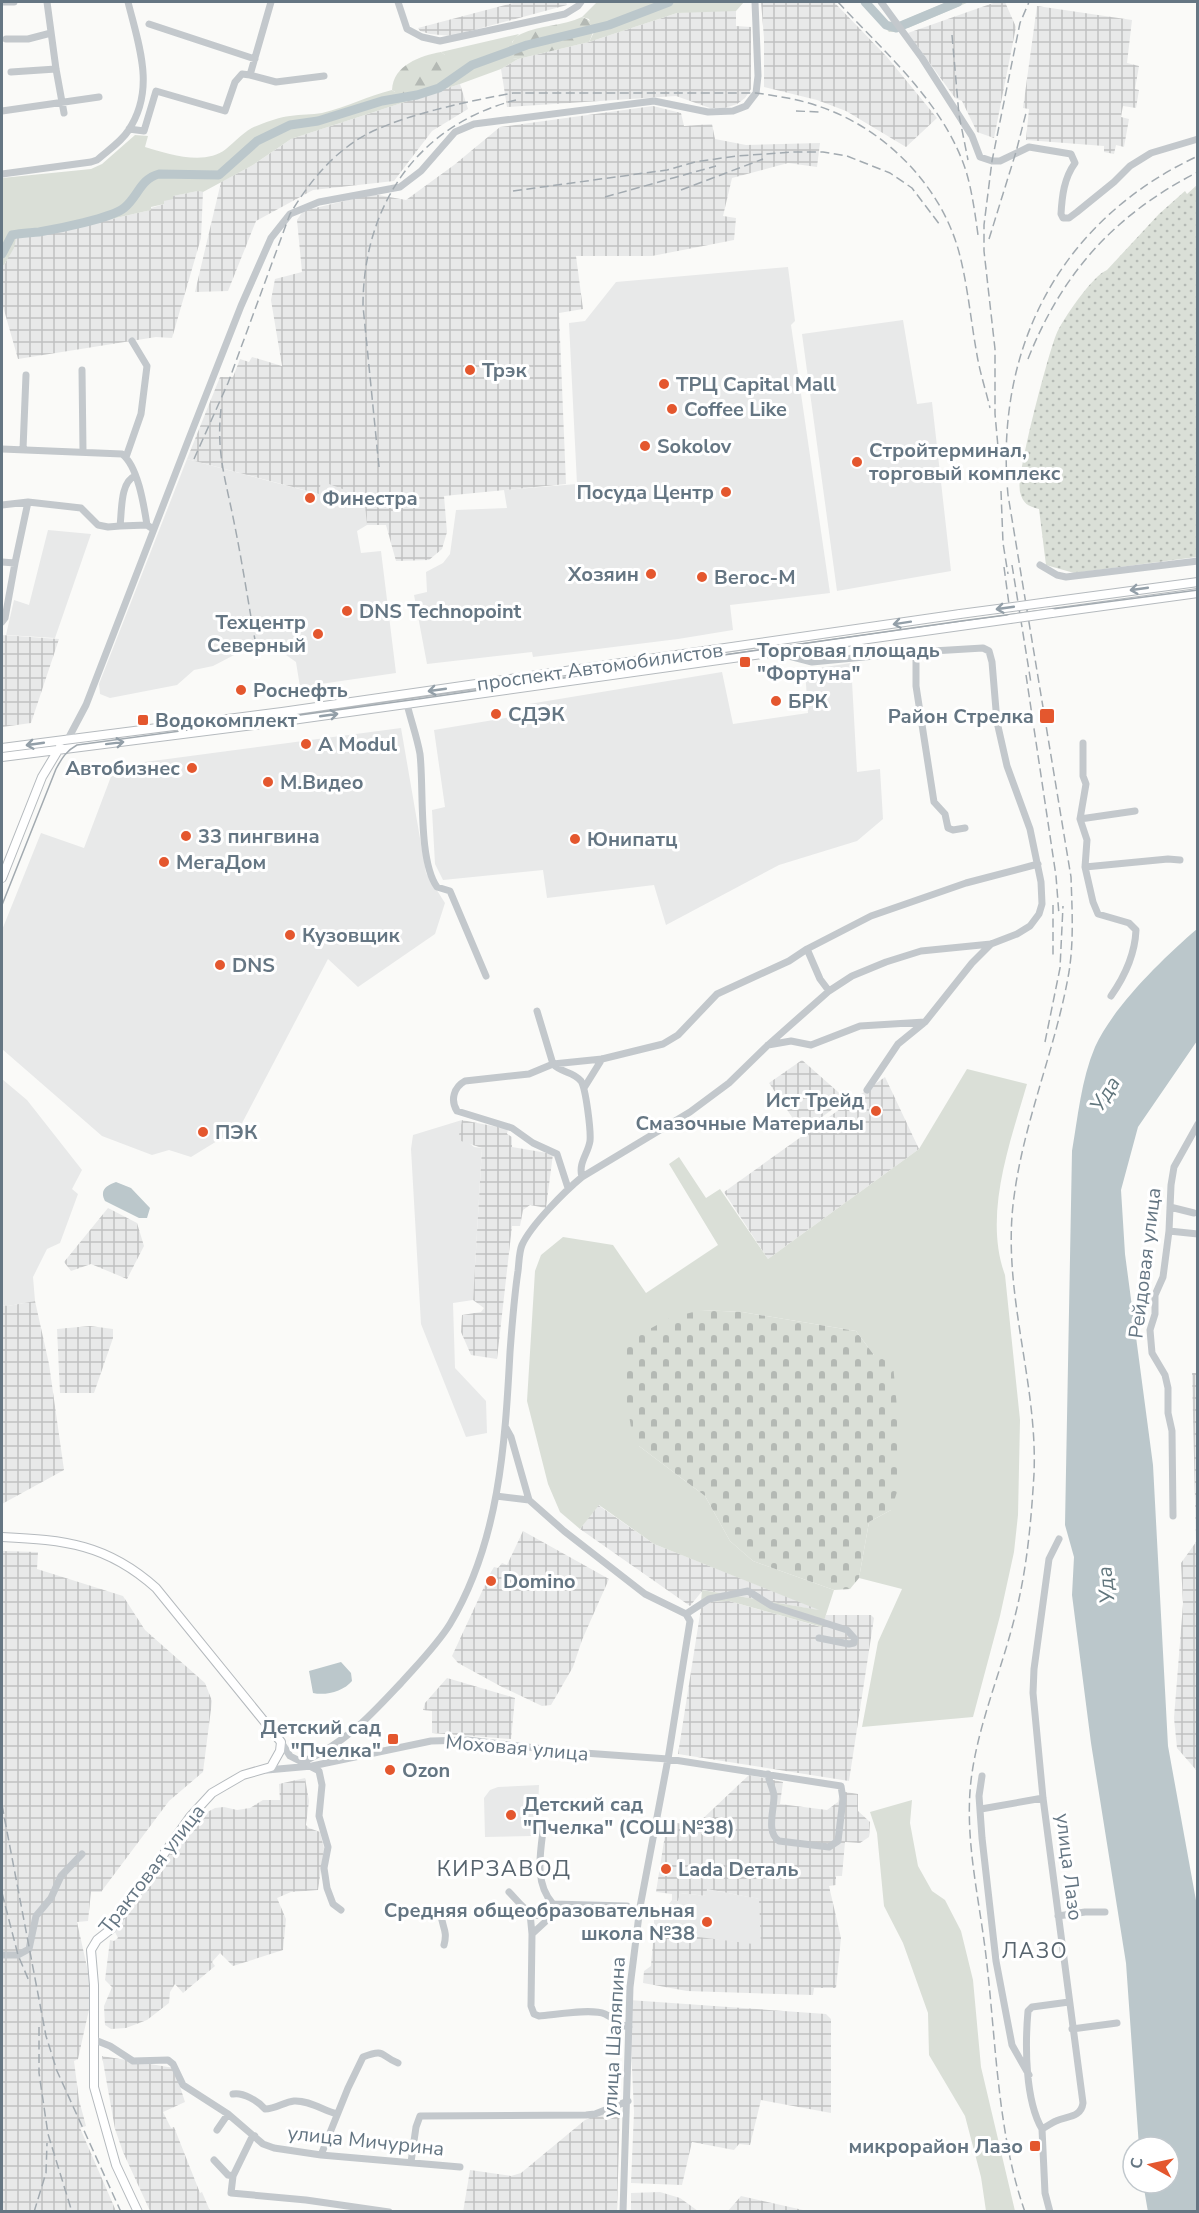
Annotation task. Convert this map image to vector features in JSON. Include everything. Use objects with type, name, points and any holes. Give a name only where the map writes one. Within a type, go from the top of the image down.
[{"type":"main road","name":"проспект Автомобилистов","points":[[2,748],[282,712],[1197,582]]},
{"type":"main road","name":"проспект Автомобилистов","points":[[2,757],[407,704],[1197,593]]},
{"type":"main road","points":[[2,878],[42,777],[57,750],[68,739]]},
{"type":"main road","points":[[2,1537],[49,1539],[75,1544],[104,1554],[132,1569],[156,1588],[281,1742],[274,1764],[267,1770]]},
{"type":"main road","name":"Трактовая улица","points":[[138,2211],[116,2165],[94,2087],[92,1946],[111,1929],[190,1817],[212,1793],[243,1775],[267,1770]]},
{"type":"street","points":[[2,2],[14,2]]},
{"type":"street","points":[[47,2],[64,113]]},
{"type":"street","points":[[2,174],[97,160],[129,129],[141,104],[145,82],[128,2]]},
{"type":"street","points":[[250,75],[271,2]]},
{"type":"street","points":[[398,2],[407,29],[422,37],[440,41],[565,14],[581,2]]},
{"type":"street","points":[[68,739],[86,705],[150,527],[246,296],[271,238],[290,214],[319,202],[400,187],[421,171],[455,132],[474,123],[654,101],[708,112],[733,111],[746,105],[756,93],[758,76],[755,2]]},
{"type":"street","points":[[881,2],[922,58],[972,136],[980,156],[992,161],[1000,161],[1029,147],[1071,154],[1075,163],[1064,188],[1061,214],[1063,218],[1069,218],[1077,212],[1130,166],[1144,157],[1197,139]]},
{"type":"street","points":[[149,24],[255,59]]},
{"type":"street","points":[[6,39],[28,39],[51,33]]},
{"type":"street","points":[[10,72],[56,69]]},
{"type":"street","points":[[129,129],[144,130],[156,92],[225,111],[235,82],[242,74],[276,82],[324,76]]},
{"type":"street","points":[[2,111],[99,97]]},
{"type":"street","points":[[126,457],[141,414],[147,366],[132,341]]},
{"type":"street","points":[[82,370],[83,451]]},
{"type":"street","points":[[23,449],[26,375]]},
{"type":"street","points":[[2,448],[118,452],[126,457],[135,476],[150,527]]},
{"type":"street","points":[[120,526],[125,485],[135,476]]},
{"type":"street","points":[[2,505],[28,502],[81,508],[99,525],[108,528],[150,527]]},
{"type":"street","points":[[2,622],[5,618],[28,502]]},
{"type":"street","points":[[1040,565],[1057,575],[1066,577],[1197,561]]},
{"type":"street","points":[[2,562],[15,563]]},
{"type":"street","points":[[303,1762],[340,1742],[357,1729],[408,1676],[445,1632],[467,1593],[481,1556],[496,1496],[506,1428],[514,1300],[521,1247],[528,1234],[568,1188],[582,1177],[690,1112],[729,1083],[829,990],[852,975],[921,951],[991,944],[1017,934],[1030,926],[1040,914],[1042,904],[1038,864],[1030,829],[1007,766],[997,722],[989,651],[983,648],[916,652],[812,662],[785,656],[784,650]]},
{"type":"street","points":[[916,652],[916,686],[934,802],[945,814],[948,828],[953,830],[965,828]]},
{"type":"street","points":[[407,704],[420,754],[423,815],[430,874],[437,887],[450,891],[486,976]]},
{"type":"street","points":[[1083,743],[1083,776],[1086,784],[1080,819],[1087,840],[1085,867],[1093,902],[1098,914],[1129,923],[1136,930],[1124,977],[1111,996]]},
{"type":"street","points":[[1080,819],[1135,811]]},
{"type":"street","points":[[1085,867],[1168,859],[1180,860]]},
{"type":"street","points":[[568,1188],[557,1154],[533,1143],[512,1128],[457,1111],[453,1103],[455,1089],[459,1084],[465,1081],[528,1074],[553,1064],[602,1059],[663,1044],[678,1035],[717,994],[789,961],[807,949],[871,916],[966,883],[1038,864]]},
{"type":"street","points":[[867,1090],[898,1044],[925,1023],[972,963],[991,944]]},
{"type":"street","points":[[807,949],[820,979],[829,990]]},
{"type":"street","points":[[537,1011],[553,1064],[575,1076],[584,1088],[590,1136],[589,1146],[581,1167],[582,1177]]},
{"type":"street","points":[[768,1045],[791,1041],[811,1045],[860,1026],[925,1023]]},
{"type":"street","points":[[584,1088],[602,1059]]},
{"type":"street","name":"Рейдовая улица","points":[[1173,1516],[1172,1431],[1168,1413],[1168,1388],[1152,1353],[1150,1330],[1155,1314],[1155,1295],[1164,1277],[1174,1167],[1197,1124]]},
{"type":"street","points":[[1170,1207],[1194,1213]]},
{"type":"street","points":[[1169,1231],[1197,1234]]},
{"type":"street","points":[[506,1428],[511,1437],[529,1500],[564,1531],[645,1594],[687,1616],[709,1599],[748,1591],[772,1606],[847,1630],[855,1639],[854,1643],[849,1644],[819,1638]]},
{"type":"street","points":[[496,1496],[529,1500]]},
{"type":"street","name":"улица Лазо","points":[[1042,2129],[1056,2121],[1078,2114],[1082,2109],[1043,1798],[1033,1693],[1034,1669],[1049,1558],[1059,1539]]},
{"type":"street","name":"улица Шаляпина","points":[[623,2211],[630,1988],[640,1907],[690,1625],[687,1616]]},
{"type":"street","name":"Моховая улица","points":[[267,1770],[312,1766],[431,1741],[468,1740],[570,1752],[668,1759],[768,1774],[841,1786],[843,1789],[839,1839],[826,1847],[775,1839],[772,1833],[774,1795],[768,1774]]},
{"type":"street","points":[[281,1742],[290,1756],[319,1771],[322,1785],[319,1816],[328,1847],[324,1868],[327,1888],[333,1904],[341,1910]]},
{"type":"street","points":[[982,1776],[979,1796],[982,1838],[996,1961],[1012,2045],[1029,2075]]},
{"type":"street","points":[[981,1809],[1043,1798]]},
{"type":"street","points":[[544,1823],[539,1873],[549,1900],[553,1904],[627,1906]]},
{"type":"street","points":[[2,1955],[18,1955],[29,1949],[32,1926],[36,1916],[45,1907],[61,1876],[82,1854]]},
{"type":"street","points":[[509,1892],[530,1913],[542,1917],[549,1914],[553,1904]]},
{"type":"street","points":[[532,1934],[545,1922],[553,1904]]},
{"type":"street","points":[[1058,1916],[1105,1912]]},
{"type":"street","points":[[530,1913],[531,2006],[534,2014],[539,2016],[595,2012],[605,2014],[619,2026],[629,2027]]},
{"type":"street","points":[[441,1914],[446,1930],[444,1945]]},
{"type":"street","points":[[1050,2211],[1045,2193],[1042,2129],[1035,2117],[1029,2075],[1026,2042],[1028,2011],[1032,2007],[1069,2002]]},
{"type":"street","points":[[1072,2029],[1117,2023]]},
{"type":"street","name":"улица Мичурина","points":[[95,2040],[110,2046],[133,2061],[168,2060],[173,2064],[183,2085],[228,2114],[263,2144],[274,2148],[321,2155],[460,2167]]},
{"type":"street","points":[[321,2155],[363,2057],[379,2052],[385,2053],[394,2062],[398,2062]]},
{"type":"street","points":[[233,2094],[240,2093],[261,2104],[265,2109],[273,2109],[290,2101],[298,2101],[337,2114]]},
{"type":"street","points":[[411,2162],[416,2127],[420,2116],[586,2115],[595,2114],[628,2101]]},
{"type":"street","points":[[217,2130],[228,2114]]},
{"type":"street","points":[[255,2136],[250,2139],[233,2176],[230,2190],[233,2195],[306,2200],[389,2211]]},
{"type":"street","points":[[214,2160],[228,2175],[233,2176]]},
{"type":"shaded area","points":[[517,2],[566,2],[567,5],[452,36],[430,34],[418,28]]},
{"type":"shaded area","points":[[761,2],[834,2],[887,57],[937,118],[906,147],[846,111],[817,100],[764,87]]},
{"type":"shaded area","points":[[996,2],[1005,2],[1016,27],[994,138],[977,132],[962,101],[955,98],[908,33]]},
{"type":"shaded area","points":[[1037,6],[1132,20],[1127,63],[1139,66],[1135,89],[1139,90],[1136,108],[1123,106],[1121,117],[1129,119],[1124,147],[1116,145],[1114,154],[1104,152],[1104,146],[1026,140],[1029,109],[1023,108]]},
{"type":"shaded area","points":[[736,11],[736,26],[751,27],[751,89],[737,104],[725,108],[710,108],[676,96],[507,107],[501,69],[518,59],[589,42],[677,13]]},
{"type":"shaded area","points":[[460,84],[468,109],[432,131],[394,181],[313,190],[256,221],[228,291],[195,292],[221,182],[253,165],[291,139]]},
{"type":"shaded area","points":[[653,106],[681,113],[684,126],[712,124],[715,139],[746,145],[820,143],[817,167],[788,163],[732,178],[723,216],[736,218],[734,240],[652,256],[576,256],[583,309],[559,313],[566,484],[444,496],[447,532],[442,549],[429,560],[396,561],[386,525],[367,525],[364,497],[321,481],[319,494],[187,459],[220,377],[233,377],[240,359],[249,362],[252,357],[282,366],[271,300],[275,279],[302,272],[297,220],[303,211],[373,194],[406,200],[500,127]]},
{"type":"shaded area","points":[[203,192],[201,238],[172,338],[156,337],[18,359],[2,303],[2,265],[5,264],[16,238],[151,210],[151,208],[164,204],[164,201],[172,196]]},
{"type":"shaded area","points":[[788,267],[795,321],[791,325],[830,593],[730,605],[733,630],[533,657],[532,652],[427,664],[414,595],[427,592],[426,572],[443,563],[450,554],[456,510],[507,508],[504,490],[577,484],[569,323],[585,321],[616,282]]},
{"type":"shaded area","points":[[903,320],[917,404],[932,402],[951,571],[837,591],[802,334]]},
{"type":"shaded area","points":[[187,459],[318,494],[321,480],[364,497],[367,525],[357,531],[361,553],[381,551],[396,673],[300,687],[296,662],[276,648],[238,653],[213,666],[194,670],[177,685],[110,698],[100,694],[99,684]]},
{"type":"shaded area","points":[[48,530],[91,534],[55,638],[6,635],[14,600],[29,605]]},
{"type":"shaded area","points":[[2,635],[59,639],[31,723],[2,727]]},
{"type":"shaded area","points":[[851,663],[857,772],[880,769],[883,819],[857,841],[779,865],[666,925],[654,885],[547,898],[543,870],[443,880],[435,864],[432,810],[445,807],[434,730],[529,714],[529,704],[722,672],[733,724],[808,713],[805,670]]},
{"type":"shaded area","points":[[401,728],[426,873],[445,903],[435,934],[358,987],[328,959],[240,1127],[191,1157],[169,1150],[152,1155],[102,1136],[2,1049],[2,930],[41,833],[84,848],[115,766]]},
{"type":"shaded area","points":[[802,1060],[846,1099],[802,1132],[769,1083]]},
{"type":"shaded area","points":[[885,1077],[919,1149],[768,1259],[724,1192]]},
{"type":"shaded area","points":[[2,1079],[27,1100],[82,1170],[72,1189],[78,1194],[60,1243],[47,1249],[33,1277],[35,1301],[8,1306],[2,1305]]},
{"type":"shaded area","points":[[462,1120],[459,1140],[482,1148],[473,1300],[453,1303],[455,1368],[486,1401],[487,1433],[466,1437],[421,1324],[411,1149],[413,1135]]},
{"type":"shaded area","points":[[462,1120],[508,1129],[507,1134],[512,1137],[512,1147],[553,1154],[546,1208],[530,1205],[523,1210],[520,1226],[512,1226],[497,1359],[471,1355],[461,1332],[462,1315],[481,1312],[484,1308],[473,1300],[482,1148],[458,1140]]},
{"type":"shaded area","points":[[108,1208],[137,1223],[144,1246],[127,1279],[91,1264],[71,1271],[64,1262]]},
{"type":"shaded area","points":[[35,1301],[49,1364],[64,1470],[2,1504],[2,1305]]},
{"type":"shaded area","points":[[90,1326],[113,1329],[113,1338],[94,1393],[60,1393],[57,1329]]},
{"type":"shaded area","points":[[1192,1373],[1198,1373],[1197,1771],[1177,1748],[1174,1718],[1183,1604],[1181,1563],[1196,1542]]},
{"type":"shaded area","points":[[598,1505],[654,1544],[823,1611],[703,1590],[690,1606],[580,1529]]},
{"type":"shaded area","points":[[523,1531],[609,1579],[582,1640],[573,1667],[551,1705],[542,1706],[502,1687],[458,1663],[452,1656],[491,1572],[494,1567],[498,1568],[502,1563],[507,1565]]},
{"type":"shaded area","points":[[2,1551],[38,1552],[37,1569],[123,1596],[145,1630],[205,1683],[212,1701],[203,1772],[169,1801],[101,1892],[91,1892],[88,1921],[77,1922],[91,1985],[90,2005],[78,2059],[74,2061],[79,2100],[86,2126],[80,2128],[116,2211],[2,2212]]},
{"type":"shaded area","points":[[729,1601],[821,1627],[826,1615],[871,1615],[874,1618],[849,1781],[678,1754],[701,1608],[711,1602]]},
{"type":"shaded area","points":[[447,1678],[515,1698],[511,1739],[432,1733],[432,1711],[423,1710],[425,1703]]},
{"type":"shaded area","points":[[749,1775],[783,1782],[780,1804],[827,1810],[838,1802],[840,1791],[858,1794],[858,1811],[870,1822],[869,1837],[860,1843],[845,1842],[842,1876],[836,1876],[836,1885],[829,1886],[841,1938],[836,1988],[814,1988],[813,1995],[687,1991],[643,1983],[644,1971],[651,1966],[654,1930],[696,1933],[699,1937],[761,1945],[759,1899],[707,1889],[706,1896],[680,1893],[678,1901],[672,1900],[672,1894],[656,1892],[667,1822],[696,1825]]},
{"type":"shaded area","points":[[305,1778],[309,1801],[306,1825],[320,1832],[324,1848],[318,1890],[291,1892],[277,1898],[286,1919],[283,1950],[233,1966],[220,1953],[212,1962],[215,1966],[183,1993],[175,1984],[170,1992],[169,2003],[147,2020],[126,2028],[111,2029],[105,2025],[104,2006],[112,1987],[105,1980],[110,1940],[114,1941],[118,1938],[115,1932],[196,1818],[215,1808],[224,1807],[237,1810],[250,1808],[263,1800],[280,1800],[279,1784]]},
{"type":"shaded area","name":"Детский сад \"Пчелка\" (СОШ №38)","points":[[539,1785],[537,1832],[531,1836],[485,1837],[484,1798],[490,1790],[498,1787]]},
{"type":"shaded area","name":"Средняя общеобразовательная школа №38","points":[[706,1889],[760,1899],[761,1946],[699,1937],[696,1933],[654,1930],[654,1915],[661,1914],[672,1900],[678,1901],[680,1893],[706,1896]]},
{"type":"shaded area","points":[[629,2000],[826,2014],[831,2019],[831,2113],[761,2100],[750,2145],[739,2144],[734,2150],[692,2142],[682,2185],[631,2183],[634,2112]]},
{"type":"shaded area","points":[[102,2056],[174,2068],[185,2102],[163,2112],[171,2128],[174,2127],[200,2193],[202,2192],[210,2211],[150,2211],[115,2129]]},
{"type":"shaded area","points":[[612,2109],[620,2110],[617,2211],[463,2212],[470,2170],[511,2176],[521,2173],[585,2120]]},
{"type":"shaded area","points":[[660,2192],[680,2198],[698,2211],[631,2211],[631,2193]]},
{"type":"shaded area","points":[[741,2196],[803,2210],[809,2211],[728,2211]]},
{"type":"green space","points":[[597,2],[744,2],[736,11],[677,13],[589,42],[594,32],[589,19],[582,17]]},
{"type":"green space","points":[[861,2],[870,2],[896,32],[889,32]]},
{"type":"green space","points":[[947,2],[969,2],[908,28],[902,21]]},
{"type":"green space","points":[[582,17],[590,21],[593,27],[589,42],[518,59],[513,58],[512,44],[518,36],[528,31]]},
{"type":"green space","points":[[519,34],[512,42],[513,58],[518,59],[501,69],[291,139],[253,165],[203,192],[173,196],[173,199],[164,201],[164,204],[151,207],[151,210],[16,238],[14,248],[2,265],[2,178],[91,169],[102,164],[135,135],[148,136],[145,147],[154,150],[186,157],[208,157],[226,149],[250,129],[271,121],[322,113],[383,92],[392,90],[395,92],[445,55],[441,52]]},
{"type":"green space","points":[[441,52],[445,55],[445,65],[436,82],[419,93],[410,95],[392,90],[397,74],[402,68],[417,59]]},
{"type":"green space","points":[[1197,185],[1197,557],[1074,573],[1046,565],[1039,509],[1024,502],[1020,492],[1020,481],[1046,366],[1056,335],[1071,309],[1094,280],[1107,270],[1159,214],[1185,191],[1187,194]]},
{"type":"green space","points":[[967,1069],[1027,1084],[1001,1179],[997,1228],[999,1252],[1005,1275],[1020,1420],[1018,1515],[1014,1552],[1000,1616],[973,1717],[862,1727],[878,1642],[902,1589],[859,1578],[869,1522],[891,1510],[874,1355],[856,1331],[742,1312],[701,1310],[639,1446],[705,1496],[730,1541],[753,1561],[834,1590],[822,1627],[729,1601],[701,1602],[702,1590],[819,1610],[654,1544],[599,1505],[580,1529],[560,1512],[548,1484],[527,1401],[535,1271],[541,1255],[563,1237],[613,1245],[646,1293],[718,1245],[669,1164],[679,1157],[706,1198],[720,1189],[768,1259],[919,1149]]},
{"type":"green space","points":[[701,1310],[742,1312],[856,1331],[874,1355],[893,1364],[903,1474],[891,1510],[869,1522],[859,1578],[850,1589],[834,1590],[753,1561],[730,1541],[705,1496],[639,1446],[632,1434],[621,1364],[625,1348],[642,1333],[670,1318]]},
{"type":"green space","points":[[912,1800],[910,1823],[918,1866],[932,1891],[945,1900],[961,1931],[973,1980],[981,2067],[1015,2211],[986,2211],[981,2177],[965,2116],[929,2055],[928,2013],[903,1943],[884,1906],[877,1833],[870,1812]]},
{"type":"water","name":"Уда","points":[[1197,929],[1197,1041],[1138,1127],[1121,1190],[1125,1254],[1153,1465],[1168,1746],[1197,1906],[1197,2211],[1148,2212],[1145,2195],[1181,2195],[1181,2135],[1138,2135],[1126,1963],[1091,1743],[1072,1595],[1074,1557],[1065,1525],[1072,1151],[1080,1099],[1090,1060],[1103,1032],[1126,1000],[1169,954]]},
{"type":"water","points":[[116,1182],[131,1188],[150,1208],[147,1218],[139,1218],[105,1201],[103,1191]]},
{"type":"water","points":[[341,1662],[351,1673],[352,1681],[344,1688],[334,1692],[313,1693],[309,1671]]},
{"type":"waterway","points":[[2,254],[12,235],[71,226],[118,212],[129,204],[143,184],[153,176],[159,174],[219,175],[257,141],[290,125],[318,121],[382,101],[417,95],[439,88],[472,65],[527,45],[609,25],[669,2]]},
{"type":"waterway","points":[[865,2],[886,25],[896,28],[958,2]]},
{"type":"tram line","points":[[2,905],[56,769],[65,755],[77,745],[1198,590]]},
{"type":"railway","points":[[838,2],[911,80],[943,123],[966,171],[978,235]]},
{"type":"railway","points":[[999,458],[995,414],[995,349],[984,251],[984,225],[992,161],[1020,23],[1029,2]]},
{"type":"railway","points":[[952,35],[959,115],[968,160]]},
{"type":"railway","points":[[194,459],[228,383],[290,214],[318,175],[354,142],[388,125],[430,111],[513,93],[756,93],[818,106],[866,129],[908,163],[940,207],[952,231],[963,268],[978,362],[990,408]]},
{"type":"railway","points":[[379,467],[363,306],[366,269],[373,235],[385,203],[402,175],[424,150],[450,129],[481,112],[516,100]]},
{"type":"railway","points":[[796,111],[820,112]]},
{"type":"railway","points":[[989,239],[1026,113]]},
{"type":"railway","points":[[513,191],[667,170],[695,162],[736,156],[823,152],[847,156],[890,173],[912,188],[940,225]]},
{"type":"railway","points":[[1025,2212],[1008,2150],[1003,2118],[969,1819],[972,1773],[976,1753],[1015,1616],[1028,1546],[1034,1474],[1034,1439],[1012,1267],[1011,1232],[1014,1197],[1025,1140],[1069,972],[1072,924],[1071,877],[1008,495],[1007,440],[1013,388],[1026,339],[1047,293],[1074,252],[1109,215],[1150,183],[1198,156]]},
{"type":"railway","points":[[681,190],[763,159]]},
{"type":"railway","points":[[605,197],[716,166]]},
{"type":"railway","points":[[1028,359],[1057,299],[1095,249],[1141,207],[1198,172]]},
{"type":"railway","points":[[221,409],[220,439],[223,467],[255,640]]},
{"type":"railway","points":[[1001,491],[1003,543],[1008,574]]},
{"type":"railway","points":[[1012,565],[1031,683]]},
{"type":"railway","points":[[1004,567],[1010,612]]},
{"type":"railway","points":[[1026,675],[1056,876],[1059,915]]},
{"type":"railway","points":[[1053,905],[1053,956]]},
{"type":"railway","points":[[1045,1042],[1060,968],[1063,906]]},
{"type":"railway","points":[[2,1805],[46,2036],[57,2071],[121,2212]]},
{"type":"railway","points":[[2,1893],[18,1955],[29,1981]]},
{"type":"railway","points":[[39,2027],[39,2073],[48,2134],[72,2212]]},
{"type":"railway","points":[[34,2212],[46,2173],[47,2143]]},
{"type":"place","name":"Трэк","points":[[470,370]]},
{"type":"place","name":"ТРЦ Capital Mall","points":[[664,384]]},
{"type":"place","name":"Coffee Like","points":[[672,409]]},
{"type":"place","name":"Sokolov","points":[[645,446]]},
{"type":"place","name":"Стройтерминал, торговый комплекс","points":[[857,462]]},
{"type":"place","name":"Посуда Центр","points":[[726,492]]},
{"type":"place","name":"Финестра","points":[[310,498]]},
{"type":"place","name":"Хозяин","points":[[651,574]]},
{"type":"place","name":"Вегос-М","points":[[702,577]]},
{"type":"place","name":"DNS Technopoint","points":[[347,611]]},
{"type":"place","name":"Техцентр Северный","points":[[318,634]]},
{"type":"place","name":"Торговая площадь \"Фортуна\"","points":[[745,662]]},
{"type":"place","name":"Роснефть","points":[[241,690]]},
{"type":"place","name":"БРК","points":[[776,701]]},
{"type":"place","name":"СДЭК","points":[[496,714]]},
{"type":"place","name":"Район Стрелка","points":[[1047,716]]},
{"type":"place","name":"Водокомплект","points":[[143,720]]},
{"type":"place","name":"A Modul","points":[[306,744]]},
{"type":"place","name":"Автобизнес","points":[[192,768]]},
{"type":"place","name":"М.Видео","points":[[268,782]]},
{"type":"place","name":"33 пингвина","points":[[186,836]]},
{"type":"place","name":"Юнипатц","points":[[575,839]]},
{"type":"place","name":"МегаДом","points":[[164,862]]},
{"type":"place","name":"Кузовщик","points":[[290,935]]},
{"type":"place","name":"DNS","points":[[220,965]]},
{"type":"place","name":"Ист Трейд Смазочные Материалы","points":[[876,1111]]},
{"type":"place","name":"ПЭК","points":[[203,1132]]},
{"type":"place","name":"Domino","points":[[491,1581]]},
{"type":"place","name":"Детский сад \"Пчелка\"","points":[[393,1739]]},
{"type":"place","name":"Ozon","points":[[390,1770]]},
{"type":"place","name":"Детский сад \"Пчелка\" (СОШ №38)","points":[[511,1815]]},
{"type":"place","name":"Lada Dеталь","points":[[666,1869]]},
{"type":"place","name":"Средняя общеобразовательная школа №38","points":[[707,1922]]},
{"type":"place","name":"микрорайон Лазо","points":[[1035,2146]]},
{"type":"district","name":"КИРЗАВОД","points":[[504,1869]]},
{"type":"district","name":"ЛАЗО","points":[[1035,1951]]}]
